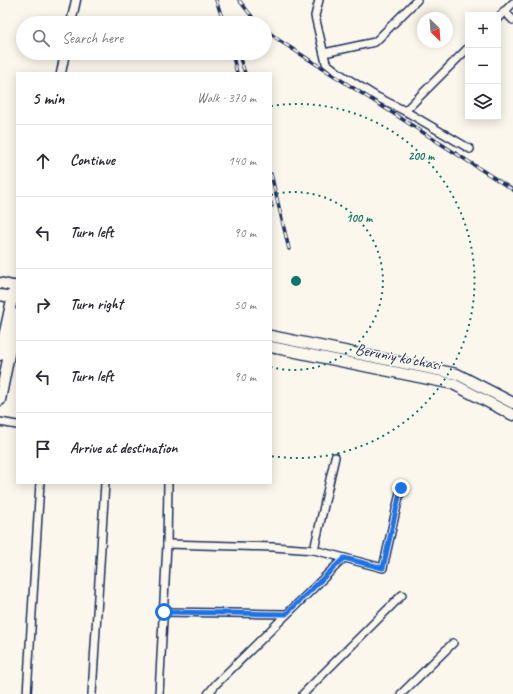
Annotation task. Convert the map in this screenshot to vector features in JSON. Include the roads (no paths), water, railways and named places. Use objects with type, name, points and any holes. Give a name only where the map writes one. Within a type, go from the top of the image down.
[{"type":"main road","points":[[0,284],[16,286],[15,298],[0,355]]},
{"type":"main road","points":[[0,295],[15,298]]},
{"type":"main road","points":[[0,400],[16,319]]},
{"type":"main road","name":"Beruniy ko'chasi","points":[[272,336],[456,374],[513,403]]},
{"type":"main road","name":"Beruniy ko'chasi","points":[[272,347],[453,384],[513,415]]},
{"type":"street","points":[[73,16],[76,0]]},
{"type":"street","points":[[319,0],[315,16],[326,63],[340,74],[377,97],[405,111],[470,149]]},
{"type":"street","points":[[324,54],[375,42],[417,0]]},
{"type":"street","points":[[501,14],[513,3]]},
{"type":"street","points":[[504,11],[513,20]]},
{"type":"street","points":[[405,111],[465,51]]},
{"type":"street","points":[[61,72],[64,60]]},
{"type":"street","points":[[0,422],[16,425]]},
{"type":"street","points":[[314,550],[335,456]]},
{"type":"street","points":[[27,694],[40,484]]},
{"type":"street","points":[[92,694],[105,484]]},
{"type":"street","points":[[160,694],[167,544],[168,484]]},
{"type":"street","points":[[167,544],[273,547],[314,550],[383,568],[401,488]]},
{"type":"street","points":[[208,694],[216,684],[286,614],[344,558]]},
{"type":"street","points":[[303,694],[402,595]]},
{"type":"street","points":[[164,612],[286,614]]},
{"type":"street","points":[[401,694],[453,643]]},
{"type":"railway","points":[[216,0],[222,16]]},
{"type":"railway","points":[[239,0],[252,16]]},
{"type":"railway","points":[[272,35],[513,190]]},
{"type":"railway","points":[[234,60],[237,72]]},
{"type":"railway","points":[[240,60],[245,72]]},
{"type":"railway","points":[[272,178],[289,249]]}]
